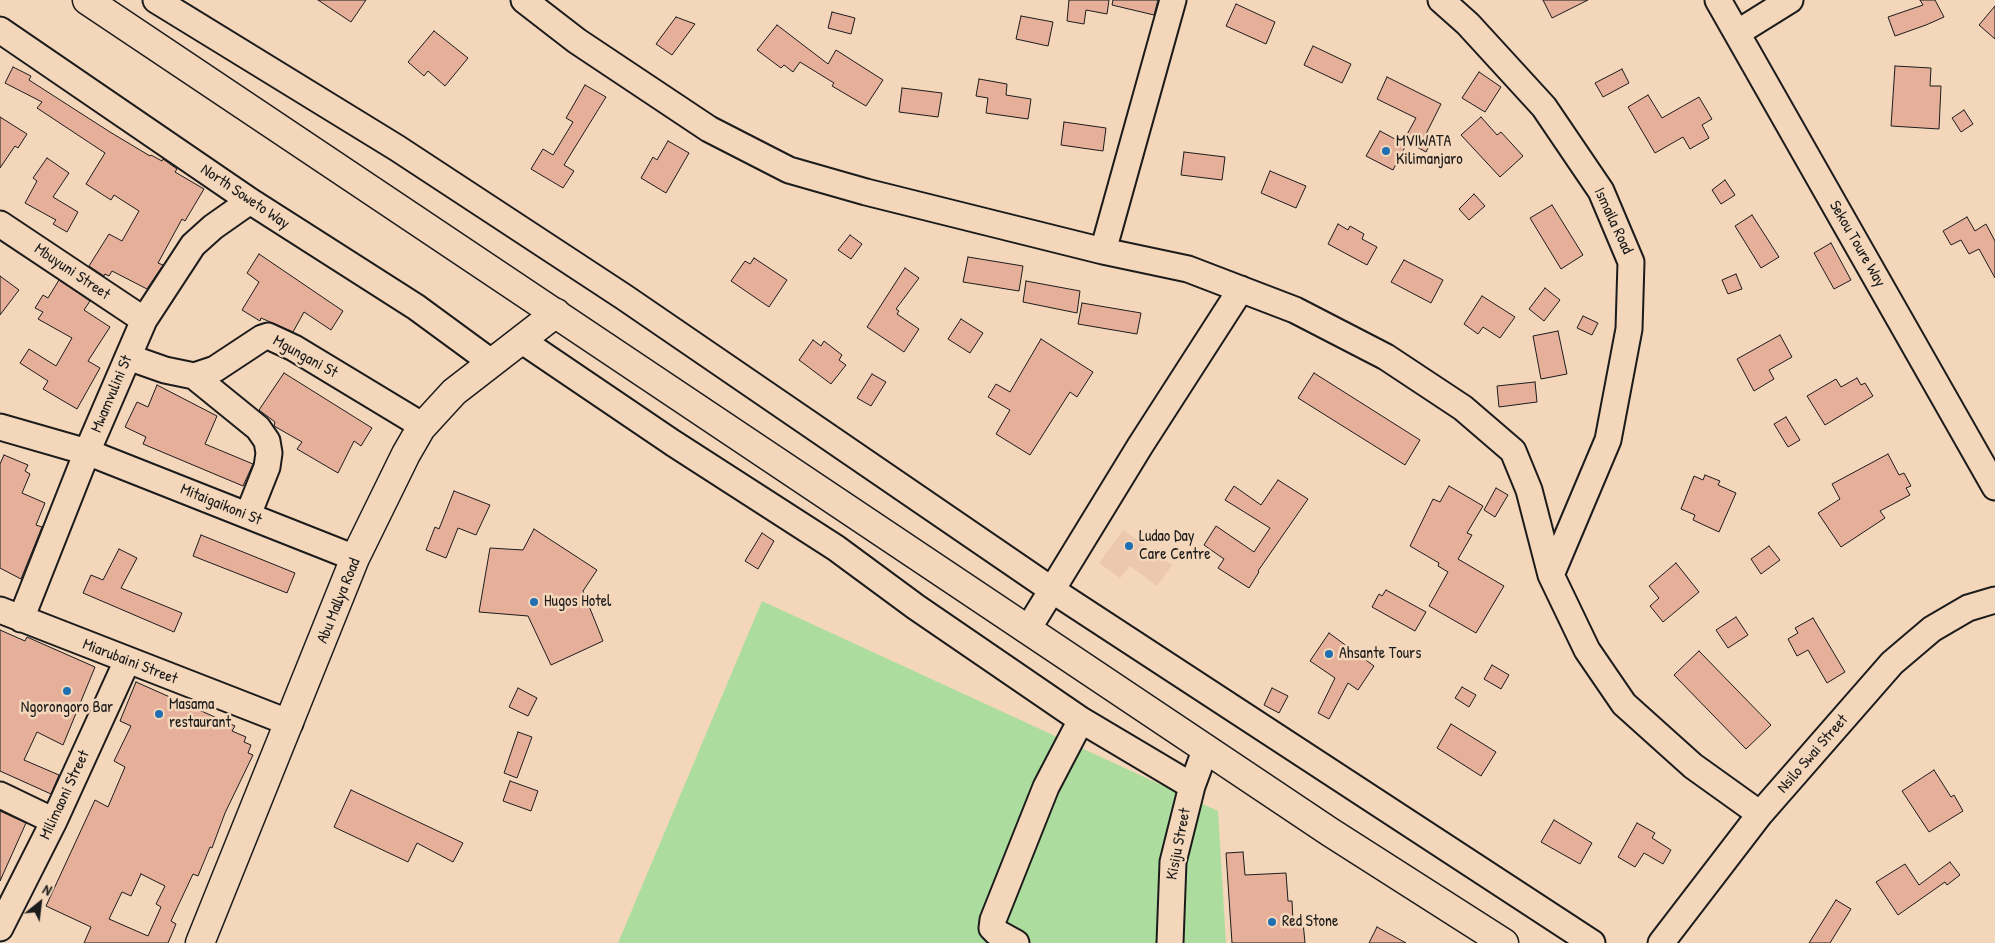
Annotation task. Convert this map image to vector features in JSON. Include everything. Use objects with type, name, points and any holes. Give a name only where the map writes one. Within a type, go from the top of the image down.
[{"type":"main road","points":[[87,0],[1028,628],[1330,832],[1504,943]]},
{"type":"main road","name":"Abu Mallya Road","points":[[200,943],[355,558],[406,454],[423,426],[454,392],[556,313]]},
{"type":"street","points":[[156,0],[397,148],[616,292],[1052,590],[1592,943]]},
{"type":"street","points":[[524,0],[577,41],[709,129],[789,170],[866,192],[1102,251],[1188,269],[1295,310],[1386,357],[1464,408],[1513,451],[1529,490],[1551,575],[1586,650],[1624,704],[1693,766],[1760,814]]},
{"type":"street","points":[[1102,251],[1173,0]]},
{"type":"street","name":"Ismaila Road","points":[[1441,0],[1468,24],[1544,107],[1601,191],[1631,262],[1629,329],[1608,440],[1551,575]]},
{"type":"street","name":"Sekou Toure Way","points":[[1718,0],[1995,487]]},
{"type":"street","points":[[1737,32],[1790,0]]},
{"type":"street","name":"North Soweto Way","points":[[0,30],[250,200],[416,308],[491,362]]},
{"type":"street","name":"Mwamvulini St","points":[[10,614],[87,452],[144,320],[194,245],[213,227],[250,200]]},
{"type":"street","name":"Mbuyuni Street","points":[[0,224],[144,320]]},
{"type":"street","points":[[1028,628],[1140,446],[1241,290]]},
{"type":"street","name":"Mgungani St","points":[[194,376],[215,369],[268,336],[294,348],[423,426]]},
{"type":"street","points":[[520,340],[673,443],[836,548],[916,607],[1082,720],[1192,786]]},
{"type":"street","points":[[128,357],[165,370],[194,376],[258,428],[267,441],[269,452],[267,467],[248,515]]},
{"type":"street","name":"Mitaigaikoni St","points":[[0,428],[87,452],[355,558]]},
{"type":"street","name":"Nsilo Swai Street","points":[[1661,943],[1760,814],[1892,663],[1932,629],[1968,608],[1995,600]]},
{"type":"street","name":"Miarubaini Street","points":[[10,614],[290,723]]},
{"type":"street","name":"Milimaoni Street","points":[[0,928],[54,821],[127,660]]},
{"type":"street","points":[[1016,943],[992,928],[993,920],[1046,787],[1082,720]]},
{"type":"street","name":"Kisiju Street","points":[[1170,943],[1173,862],[1192,786],[1206,748]]},
{"type":"street","points":[[0,795],[54,821]]},
{"type":"shaded area","name":"Ludao Day Care Centre","points":[[1123,530],[1172,565],[1157,586],[1130,566],[1120,578],[1099,563]]},
{"type":"green space","points":[[762,601],[1218,811],[1226,943],[618,943]]},
{"type":"building","points":[[318,0],[366,0],[351,22]]},
{"type":"building","points":[[1069,0],[1109,0],[1107,14],[1086,10],[1084,24],[1067,21]]},
{"type":"building","points":[[1113,0],[1158,0],[1154,15],[1112,5]]},
{"type":"building","points":[[1543,0],[1588,0],[1552,18]]},
{"type":"building","points":[[1920,0],[1935,0],[1944,17],[1895,36],[1888,17],[1923,5]]},
{"type":"building","points":[[1236,4],[1275,22],[1266,44],[1226,26]]},
{"type":"building","points":[[1995,6],[1995,39],[1979,25]]},
{"type":"building","points":[[832,12],[855,18],[851,34],[828,28]]},
{"type":"building","points":[[1021,16],[1053,22],[1048,46],[1016,39]]},
{"type":"building","points":[[676,17],[695,24],[672,55],[656,44]]},
{"type":"building","points":[[777,25],[828,64],[836,50],[883,80],[866,106],[832,86],[834,83],[800,62],[793,72],[784,65],[781,68],[757,50]]},
{"type":"building","points":[[434,31],[468,58],[445,86],[428,71],[424,76],[408,62]]},
{"type":"building","points":[[1313,46],[1351,64],[1342,83],[1304,65]]},
{"type":"building","points":[[1895,66],[1931,68],[1930,86],[1941,86],[1939,129],[1891,126]]},
{"type":"building","points":[[13,67],[31,76],[29,80],[110,132],[150,156],[162,161],[163,159],[177,169],[175,172],[204,189],[185,221],[182,219],[158,263],[163,265],[147,289],[112,271],[109,276],[105,274],[104,276],[89,266],[109,234],[122,241],[139,211],[114,195],[111,200],[86,184],[105,153],[37,108],[42,102],[5,83]]},
{"type":"building","points":[[1622,69],[1629,83],[1603,97],[1595,83]]},
{"type":"building","points":[[1479,72],[1501,87],[1485,112],[1462,98]]},
{"type":"building","points":[[1387,77],[1441,104],[1425,136],[1432,140],[1426,152],[1404,140],[1416,118],[1377,99]]},
{"type":"building","points":[[979,79],[1007,84],[1006,95],[1031,99],[1028,119],[986,113],[988,98],[976,96]]},
{"type":"building","points":[[585,85],[606,97],[564,165],[574,171],[563,188],[531,169],[543,149],[553,155],[573,122],[566,118]]},
{"type":"building","points":[[902,88],[942,93],[938,117],[899,112]]},
{"type":"building","points":[[1648,95],[1662,118],[1699,97],[1712,119],[1702,125],[1709,138],[1690,149],[1683,137],[1655,153],[1628,107]]},
{"type":"building","points":[[1964,110],[1973,124],[1961,132],[1952,118]]},
{"type":"building","points":[[0,117],[27,134],[18,148],[15,146],[0,168]]},
{"type":"building","points":[[1481,117],[1497,135],[1501,132],[1523,156],[1500,177],[1461,135]]},
{"type":"building","points":[[1064,122],[1106,128],[1103,151],[1061,145]]},
{"type":"building","name":"MVIWATA Kilimanjaro","points":[[1380,131],[1406,145],[1393,170],[1366,156]]},
{"type":"building","points":[[668,141],[689,153],[666,193],[641,178],[653,157],[657,160]]},
{"type":"building","points":[[1184,152],[1225,157],[1222,180],[1181,175]]},
{"type":"building","points":[[47,158],[69,173],[53,197],[78,212],[67,232],[53,224],[56,220],[25,203],[37,181],[33,178]]},
{"type":"building","points":[[1270,171],[1306,186],[1296,208],[1261,193]]},
{"type":"building","points":[[1725,180],[1735,195],[1721,204],[1712,190]]},
{"type":"building","points":[[1474,194],[1485,206],[1469,220],[1459,209]]},
{"type":"building","points":[[1552,205],[1583,255],[1561,269],[1530,218]]},
{"type":"building","points":[[1752,215],[1779,257],[1761,268],[1735,226]]},
{"type":"building","points":[[1967,217],[1975,231],[1986,224],[1995,241],[1995,278],[1979,249],[1969,254],[1961,240],[1951,245],[1943,231]]},
{"type":"building","points":[[1338,224],[1348,230],[1350,226],[1364,234],[1362,239],[1377,247],[1367,265],[1328,244]]},
{"type":"building","points":[[850,235],[862,244],[851,259],[838,250]]},
{"type":"building","points":[[1831,243],[1851,280],[1834,289],[1814,253]]},
{"type":"building","points":[[259,254],[343,311],[331,330],[304,312],[293,332],[261,318],[260,321],[242,310],[259,282],[247,273]]},
{"type":"building","points":[[968,257],[1023,266],[1019,291],[963,282]]},
{"type":"building","points":[[754,258],[787,280],[769,307],[731,281],[745,261],[750,264]]},
{"type":"building","points":[[1404,260],[1443,280],[1431,303],[1391,282]]},
{"type":"building","points":[[905,268],[919,278],[896,309],[899,311],[897,314],[919,329],[904,352],[867,327]]},
{"type":"building","points":[[1736,274],[1742,289],[1728,294],[1722,280]]},
{"type":"building","points":[[0,276],[19,290],[0,315]]},
{"type":"building","points":[[59,280],[90,301],[84,310],[110,327],[88,361],[100,368],[77,409],[43,389],[48,381],[20,363],[29,349],[56,366],[72,338],[38,319],[43,312],[35,308],[43,295],[48,298]]},
{"type":"building","points":[[1026,281],[1080,291],[1077,313],[1023,302]]},
{"type":"building","points":[[1545,288],[1560,300],[1544,321],[1529,309]]},
{"type":"building","points":[[1482,296],[1515,317],[1500,338],[1483,327],[1478,334],[1464,324]]},
{"type":"building","points":[[1082,303],[1141,313],[1137,334],[1078,324]]},
{"type":"building","points":[[1583,316],[1598,323],[1592,335],[1577,328]]},
{"type":"building","points":[[961,319],[983,333],[970,353],[948,339]]},
{"type":"building","points":[[1558,331],[1567,374],[1541,379],[1533,336]]},
{"type":"building","points":[[1780,335],[1792,357],[1769,370],[1774,379],[1754,391],[1737,359]]},
{"type":"building","points":[[1041,339],[1093,372],[1077,397],[1070,392],[1030,455],[996,434],[1010,410],[988,397],[996,384],[1010,392]]},
{"type":"building","points":[[813,340],[821,346],[824,341],[842,355],[839,360],[846,365],[831,384],[799,360]]},
{"type":"building","points":[[284,373],[372,428],[361,446],[354,441],[338,473],[297,449],[302,442],[274,426],[275,422],[259,410]]},
{"type":"building","points":[[1314,373],[1420,440],[1405,465],[1298,398]]},
{"type":"building","points":[[872,374],[886,382],[871,406],[857,398]]},
{"type":"building","points":[[1857,378],[1861,385],[1865,383],[1873,396],[1825,425],[1807,396],[1836,379],[1841,387]]},
{"type":"building","points":[[1535,382],[1537,402],[1499,407],[1497,386]]},
{"type":"building","points":[[157,385],[217,416],[205,444],[253,464],[243,486],[143,444],[146,437],[125,427],[137,402],[148,407]]},
{"type":"building","points":[[1786,417],[1800,440],[1788,447],[1774,424]]},
{"type":"building","points":[[1888,454],[1899,475],[1904,473],[1911,486],[1906,488],[1910,495],[1880,511],[1885,518],[1841,547],[1818,513],[1840,499],[1832,484]]},
{"type":"building","points":[[4,455],[28,465],[25,471],[30,474],[22,493],[45,503],[36,525],[42,527],[21,579],[0,568],[0,464]]},
{"type":"building","points":[[1705,475],[1720,481],[1718,485],[1736,493],[1719,532],[1693,520],[1695,515],[1681,509],[1694,476],[1703,480]]},
{"type":"building","points":[[1278,480],[1308,499],[1258,571],[1249,588],[1218,568],[1224,559],[1204,545],[1216,526],[1254,552],[1270,528],[1225,500],[1234,486],[1261,505]]},
{"type":"building","points":[[1449,486],[1483,506],[1467,533],[1472,535],[1458,559],[1504,586],[1476,633],[1429,606],[1448,572],[1438,566],[1439,563],[1410,546],[1433,499],[1440,502]]},
{"type":"building","points":[[1496,488],[1508,495],[1495,517],[1484,510]]},
{"type":"building","points":[[454,491],[490,505],[476,535],[458,528],[446,558],[426,550],[435,527],[439,529]]},
{"type":"building","name":"Hugos Hotel","points":[[534,529],[597,570],[583,591],[603,641],[551,665],[528,616],[479,612],[490,548],[523,550]]},
{"type":"building","points":[[762,533],[774,541],[758,569],[745,561]]},
{"type":"building","points":[[201,535],[295,573],[287,593],[193,556]]},
{"type":"building","points":[[1769,546],[1780,560],[1761,574],[1751,559]]},
{"type":"building","points":[[119,549],[137,558],[121,588],[182,613],[174,632],[83,593],[91,575],[103,580]]},
{"type":"building","points":[[1676,563],[1699,592],[1663,622],[1650,606],[1659,598],[1649,586]]},
{"type":"building","points":[[1386,590],[1426,612],[1415,631],[1372,607],[1379,594],[1382,596]]},
{"type":"building","points":[[1736,617],[1748,635],[1728,648],[1716,630]]},
{"type":"building","points":[[1813,618],[1845,672],[1827,683],[1808,650],[1797,656],[1788,639],[1798,633],[1795,628]]},
{"type":"building","points":[[0,630],[25,641],[27,637],[95,667],[63,745],[37,732],[24,760],[59,775],[51,794],[0,771]]},
{"type":"building","points":[[1329,633],[1374,666],[1358,690],[1348,683],[1329,719],[1318,713],[1335,678],[1310,661]]},
{"type":"building","points":[[1699,651],[1771,725],[1746,749],[1674,675]]},
{"type":"building","points":[[1492,665],[1509,675],[1501,689],[1484,679]]},
{"type":"building","points":[[136,682],[235,726],[232,731],[246,737],[244,742],[251,745],[248,753],[253,755],[225,813],[212,848],[210,847],[198,876],[193,874],[171,921],[176,924],[168,943],[84,943],[91,927],[46,906],[95,800],[108,807],[125,767],[114,761],[131,726],[120,721]],"holes":[[[141,874],[165,886],[156,904],[161,907],[148,936],[109,919],[122,892],[131,896]]]},
{"type":"building","points":[[1462,687],[1476,695],[1469,707],[1455,698]]},
{"type":"building","points":[[518,688],[537,698],[528,716],[509,707]]},
{"type":"building","points":[[1272,688],[1288,696],[1279,713],[1264,705]]},
{"type":"building","points":[[1451,724],[1496,752],[1481,776],[1437,748]]},
{"type":"building","points":[[518,732],[532,737],[517,778],[504,773]]},
{"type":"building","points":[[1934,770],[1951,797],[1954,795],[1963,811],[1929,832],[1902,791]]},
{"type":"building","points":[[510,781],[538,791],[531,811],[503,801]]},
{"type":"building","points":[[351,790],[463,843],[453,862],[417,843],[408,862],[334,827]]},
{"type":"building","points":[[0,811],[26,823],[0,881]]},
{"type":"building","points":[[1554,820],[1592,843],[1580,864],[1541,842]]},
{"type":"building","points":[[1637,823],[1655,833],[1652,838],[1671,850],[1663,864],[1644,853],[1635,867],[1618,857]]},
{"type":"building","points":[[1243,852],[1245,875],[1286,873],[1288,901],[1292,901],[1293,922],[1303,922],[1305,943],[1232,943],[1226,853]]},
{"type":"building","points":[[1950,862],[1960,875],[1947,885],[1945,882],[1898,915],[1876,882],[1905,864],[1919,885]]},
{"type":"building","points":[[1836,900],[1851,909],[1830,943],[1809,943]]},
{"type":"building","points":[[1377,927],[1406,943],[1369,943]]},
{"type":"place","name":"MVIWATA Kilimanjaro","points":[[1386,151]]},
{"type":"place","name":"Ludao Day Care Centre","points":[[1129,546]]},
{"type":"place","name":"Hugos Hotel","points":[[534,602]]},
{"type":"place","name":"Ahsante Tours","points":[[1329,654]]},
{"type":"place","name":"Ngorongoro Bar","points":[[67,691]]},
{"type":"place","name":"Masama restaurant","points":[[159,714]]},
{"type":"place","name":"Red Stone","points":[[1272,922]]}]
